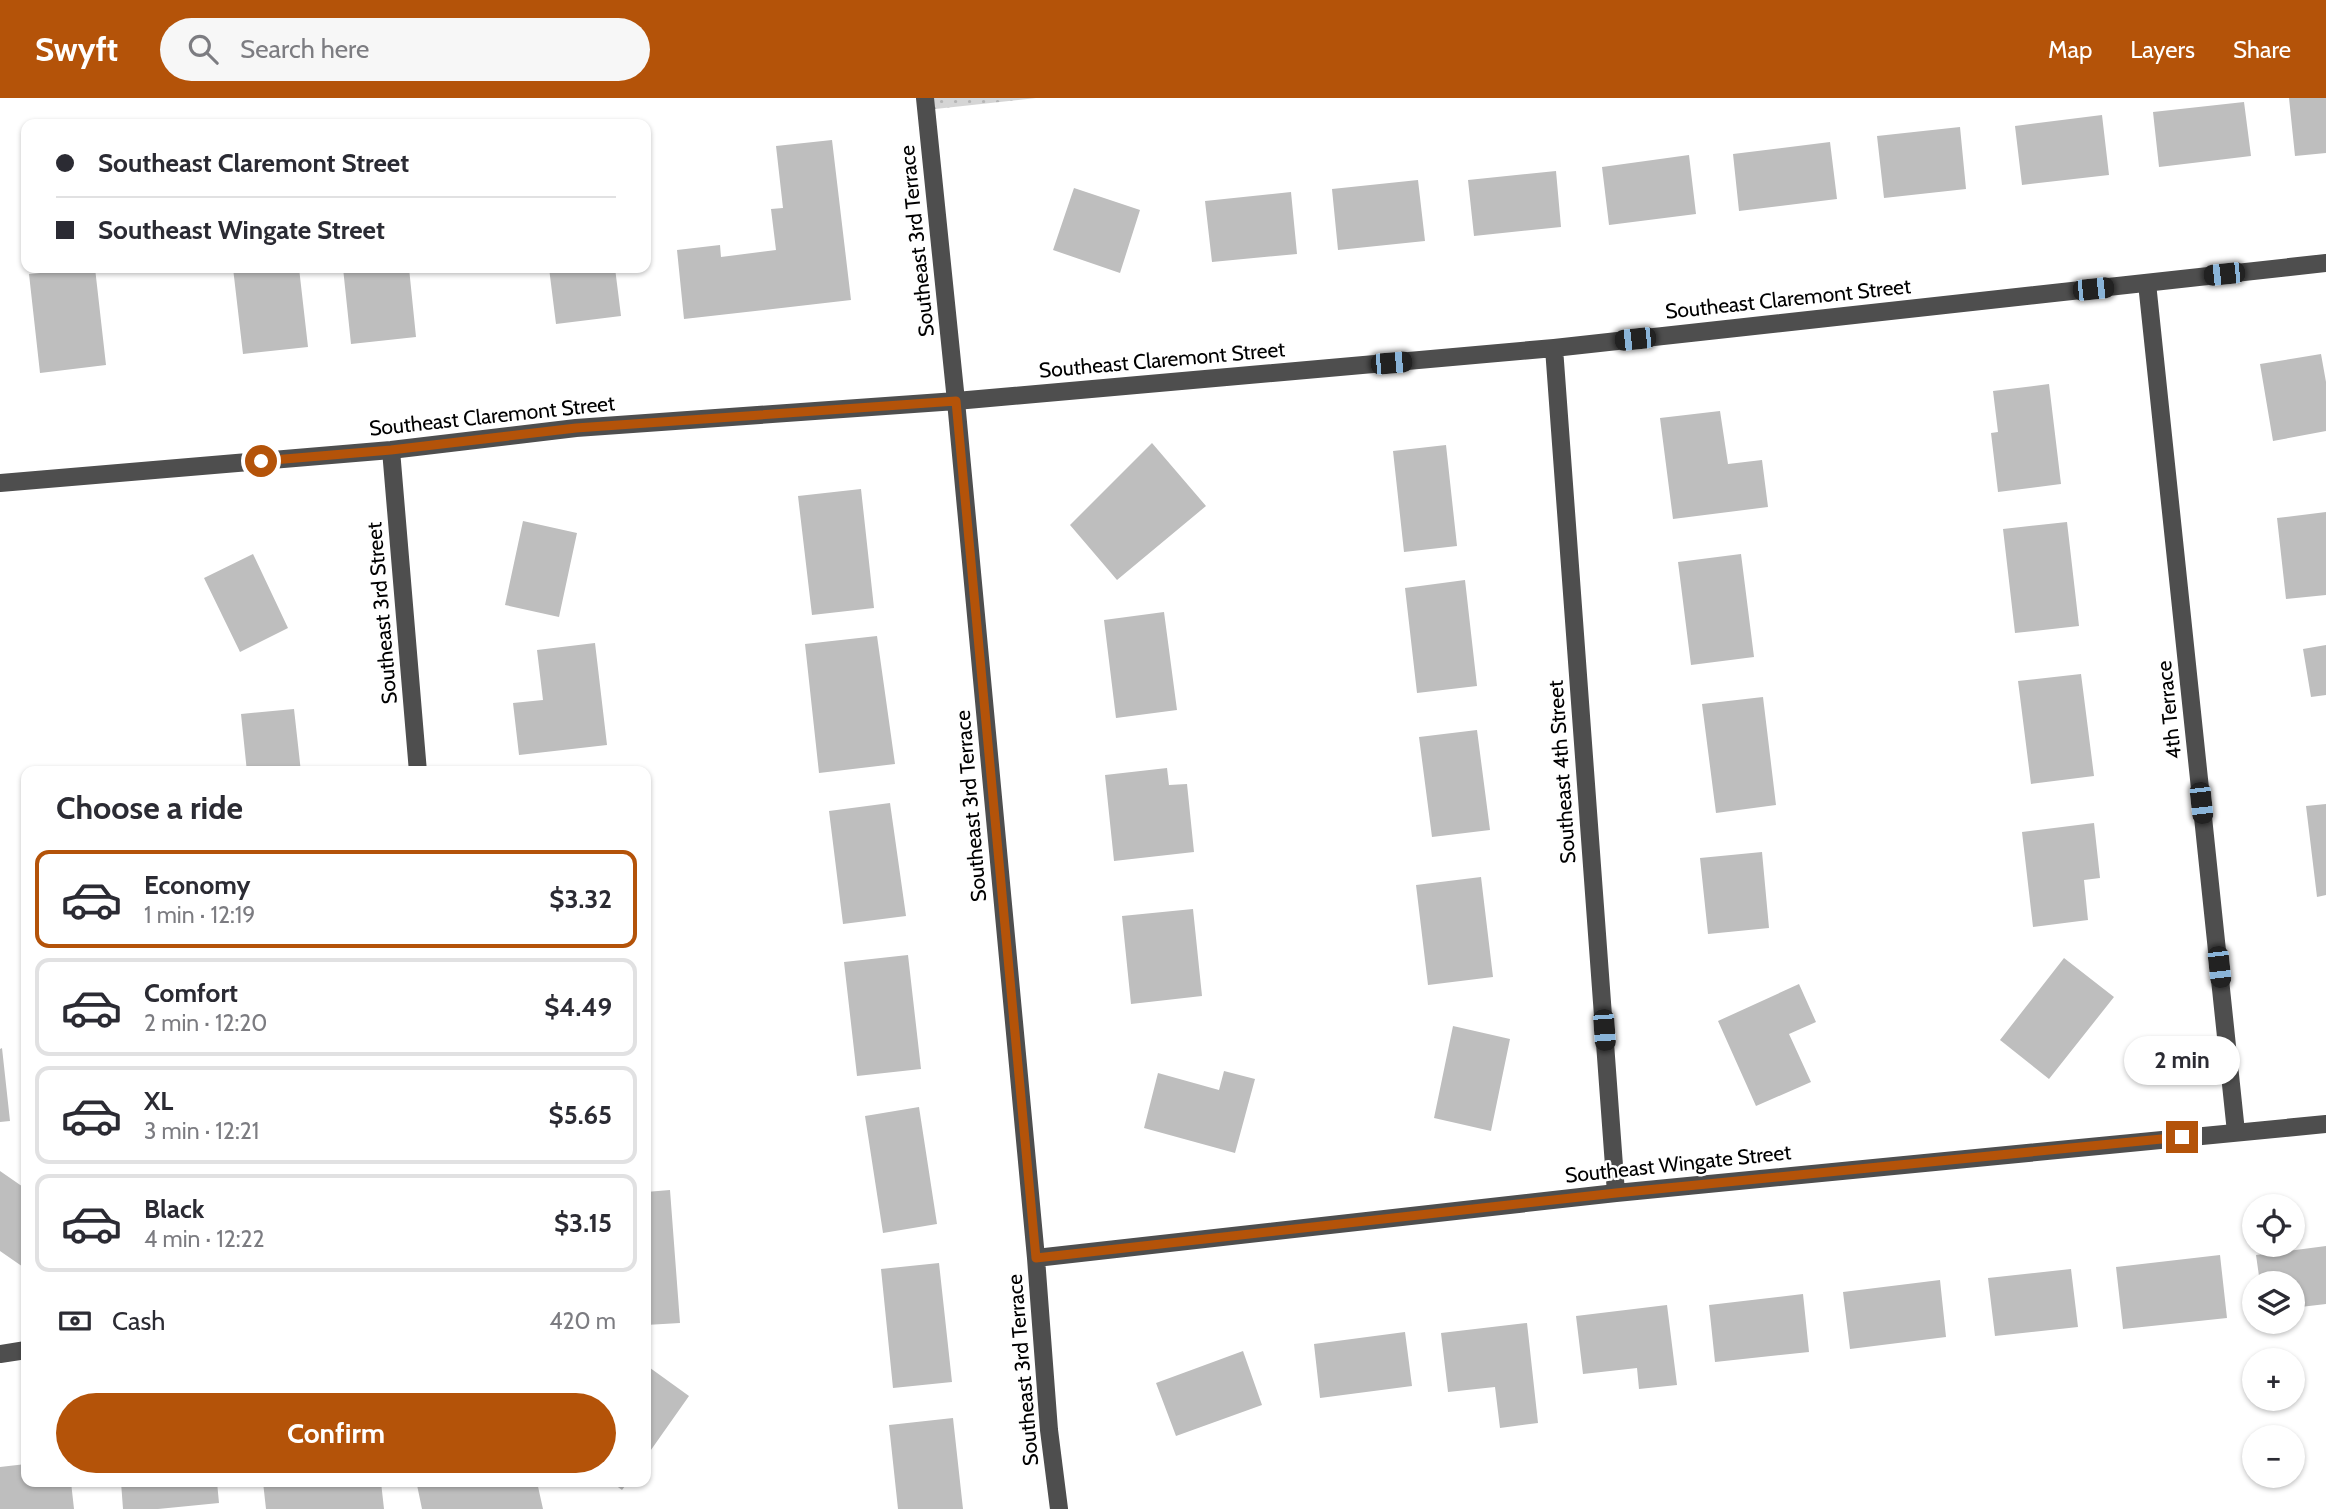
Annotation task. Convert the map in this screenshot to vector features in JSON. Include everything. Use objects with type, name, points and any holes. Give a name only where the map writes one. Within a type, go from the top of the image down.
[{"type":"street","name":"Southeast 3rd Terrace","points":[[925,98],[1036,1258],[1049,1430],[1059,1509]]},
{"type":"street","name":"Southeast Claremont Street","points":[[0,483],[391,450],[576,428],[956,401],[1554,348],[2326,263]]},
{"type":"street","name":"4th Terrace","points":[[2147,283],[2236,1132]]},
{"type":"street","name":"Southeast 4th Street","points":[[1554,348],[1616,1193]]},
{"type":"street","name":"Southeast 3rd Street","points":[[391,450],[417,766]]},
{"type":"street","name":"Southeast Wingate Street","points":[[1036,1258],[1616,1193],[2326,1124]]},
{"type":"street","points":[[0,1353],[21,1351]]},
{"type":"shaded area","points":[[925,98],[1036,98],[926,110]]},
{"type":"building","points":[[2289,98],[2326,98],[2326,153],[2295,156]]},
{"type":"building","points":[[2244,102],[2251,156],[2159,167],[2153,112]]},
{"type":"building","points":[[2102,115],[2109,175],[2022,185],[2015,126]]},
{"type":"building","points":[[1960,127],[1966,189],[1884,198],[1877,136]]},
{"type":"building","points":[[832,140],[851,300],[684,319],[677,250],[720,245],[721,257],[776,250],[771,209],[783,208],[776,146]]},
{"type":"building","points":[[1830,142],[1837,199],[1739,211],[1733,154]]},
{"type":"building","points":[[1689,155],[1696,214],[1609,225],[1602,167]]},
{"type":"building","points":[[1556,171],[1561,227],[1474,236],[1468,180]]},
{"type":"building","points":[[1418,180],[1425,241],[1338,250],[1332,189]]},
{"type":"building","points":[[1074,188],[1140,210],[1120,273],[1053,250]]},
{"type":"building","points":[[1291,192],[1297,254],[1212,262],[1205,201]]},
{"type":"building","points":[[96,273],[106,365],[40,373],[29,274]]},
{"type":"building","points":[[234,273],[300,273],[308,347],[243,354]]},
{"type":"building","points":[[344,273],[410,273],[416,337],[351,344]]},
{"type":"building","points":[[550,273],[616,273],[621,316],[556,324]]},
{"type":"building","points":[[2321,354],[2326,382],[2326,431],[2273,441],[2260,364]]},
{"type":"building","points":[[2049,384],[2061,484],[1998,492],[1991,433],[1998,432],[1993,391]]},
{"type":"building","points":[[1720,411],[1728,464],[1762,460],[1768,507],[1673,519],[1660,418]]},
{"type":"building","points":[[1152,443],[1206,506],[1117,580],[1070,525]]},
{"type":"building","points":[[1446,445],[1457,546],[1404,552],[1393,451]]},
{"type":"building","points":[[861,489],[874,608],[812,615],[798,496]]},
{"type":"building","points":[[2326,512],[2326,595],[2286,599],[2277,518]]},
{"type":"building","points":[[523,521],[577,533],[559,617],[505,605]]},
{"type":"building","points":[[2067,522],[2079,626],[2015,633],[2003,529]]},
{"type":"building","points":[[253,554],[288,628],[240,652],[204,578]]},
{"type":"building","points":[[1741,554],[1754,657],[1691,665],[1678,562]]},
{"type":"building","points":[[1465,580],[1477,686],[1417,693],[1405,588]]},
{"type":"building","points":[[1164,612],[1177,710],[1116,718],[1104,620]]},
{"type":"building","points":[[877,636],[895,764],[819,773],[805,644]]},
{"type":"building","points":[[595,643],[607,745],[519,755],[513,703],[543,700],[537,650]]},
{"type":"building","points":[[2326,645],[2326,695],[2311,697],[2303,649]]},
{"type":"building","points":[[2081,674],[2094,776],[2031,784],[2018,681]]},
{"type":"building","points":[[1763,697],[1776,805],[1716,813],[1702,704]]},
{"type":"building","points":[[294,709],[300,766],[246,766],[241,714]]},
{"type":"building","points":[[1477,730],[1490,830],[1432,837],[1419,737]]},
{"type":"building","points":[[1167,768],[1169,785],[1187,784],[1194,852],[1114,861],[1105,775]]},
{"type":"building","points":[[890,803],[906,916],[843,924],[829,811]]},
{"type":"building","points":[[2326,804],[2326,895],[2317,897],[2306,806]]},
{"type":"building","points":[[2094,823],[2100,878],[2084,880],[2088,920],[2033,927],[2022,832]]},
{"type":"building","points":[[1762,852],[1769,928],[1708,934],[1700,858]]},
{"type":"building","points":[[1481,877],[1493,977],[1428,985],[1416,885]]},
{"type":"building","points":[[1193,909],[1202,996],[1131,1004],[1122,916]]},
{"type":"building","points":[[908,955],[921,1069],[857,1076],[844,962]]},
{"type":"building","points":[[2064,958],[2114,997],[2049,1079],[2000,1040]]},
{"type":"building","points":[[1799,984],[1816,1022],[1789,1034],[1811,1082],[1756,1106],[1718,1021]]},
{"type":"building","points":[[1453,1026],[1510,1039],[1491,1131],[1434,1118]]},
{"type":"building","points":[[2,1048],[10,1121],[0,1122],[0,1049]]},
{"type":"building","points":[[1224,1071],[1255,1079],[1235,1153],[1144,1128],[1158,1073],[1219,1090]]},
{"type":"building","points":[[919,1107],[937,1224],[883,1233],[865,1116]]},
{"type":"building","points":[[0,1171],[21,1186],[21,1266],[0,1251]]},
{"type":"building","points":[[670,1190],[680,1323],[651,1325],[651,1192]]},
{"type":"building","points":[[2326,1246],[2326,1304],[2305,1306],[2305,1271],[2258,1271],[2256,1257],[2305,1257],[2305,1249]]},
{"type":"building","points":[[2220,1255],[2227,1318],[2123,1329],[2116,1267]]},
{"type":"building","points":[[939,1263],[952,1382],[893,1388],[881,1269]]},
{"type":"building","points":[[2071,1269],[2078,1327],[1995,1336],[1988,1278]]},
{"type":"building","points":[[1940,1280],[1946,1337],[1850,1349],[1843,1292]]},
{"type":"building","points":[[1803,1294],[1809,1352],[1715,1362],[1709,1305]]},
{"type":"building","points":[[1667,1305],[1677,1385],[1639,1389],[1637,1368],[1583,1374],[1576,1316]]},
{"type":"building","points":[[1527,1323],[1538,1423],[1500,1428],[1495,1387],[1448,1392],[1441,1333]]},
{"type":"building","points":[[1405,1332],[1412,1386],[1320,1398],[1314,1344]]},
{"type":"building","points":[[1243,1351],[1262,1405],[1176,1436],[1156,1383]]},
{"type":"building","points":[[651,1369],[689,1396],[651,1450]]},
{"type":"building","points":[[953,1418],[963,1509],[898,1509],[889,1425]]},
{"type":"building","points":[[21,1465],[21,1487],[72,1487],[74,1509],[0,1509],[0,1467]]},
{"type":"building","points":[[121,1487],[217,1487],[219,1503],[158,1509],[123,1509]]},
{"type":"building","points":[[264,1487],[382,1487],[384,1509],[266,1509]]},
{"type":"building","points":[[417,1487],[538,1487],[543,1509],[422,1509]]},
{"type":"route","points":[[261,461],[391,450],[576,428],[956,401],[1036,1258],[1616,1193],[2182,1137]]}]
